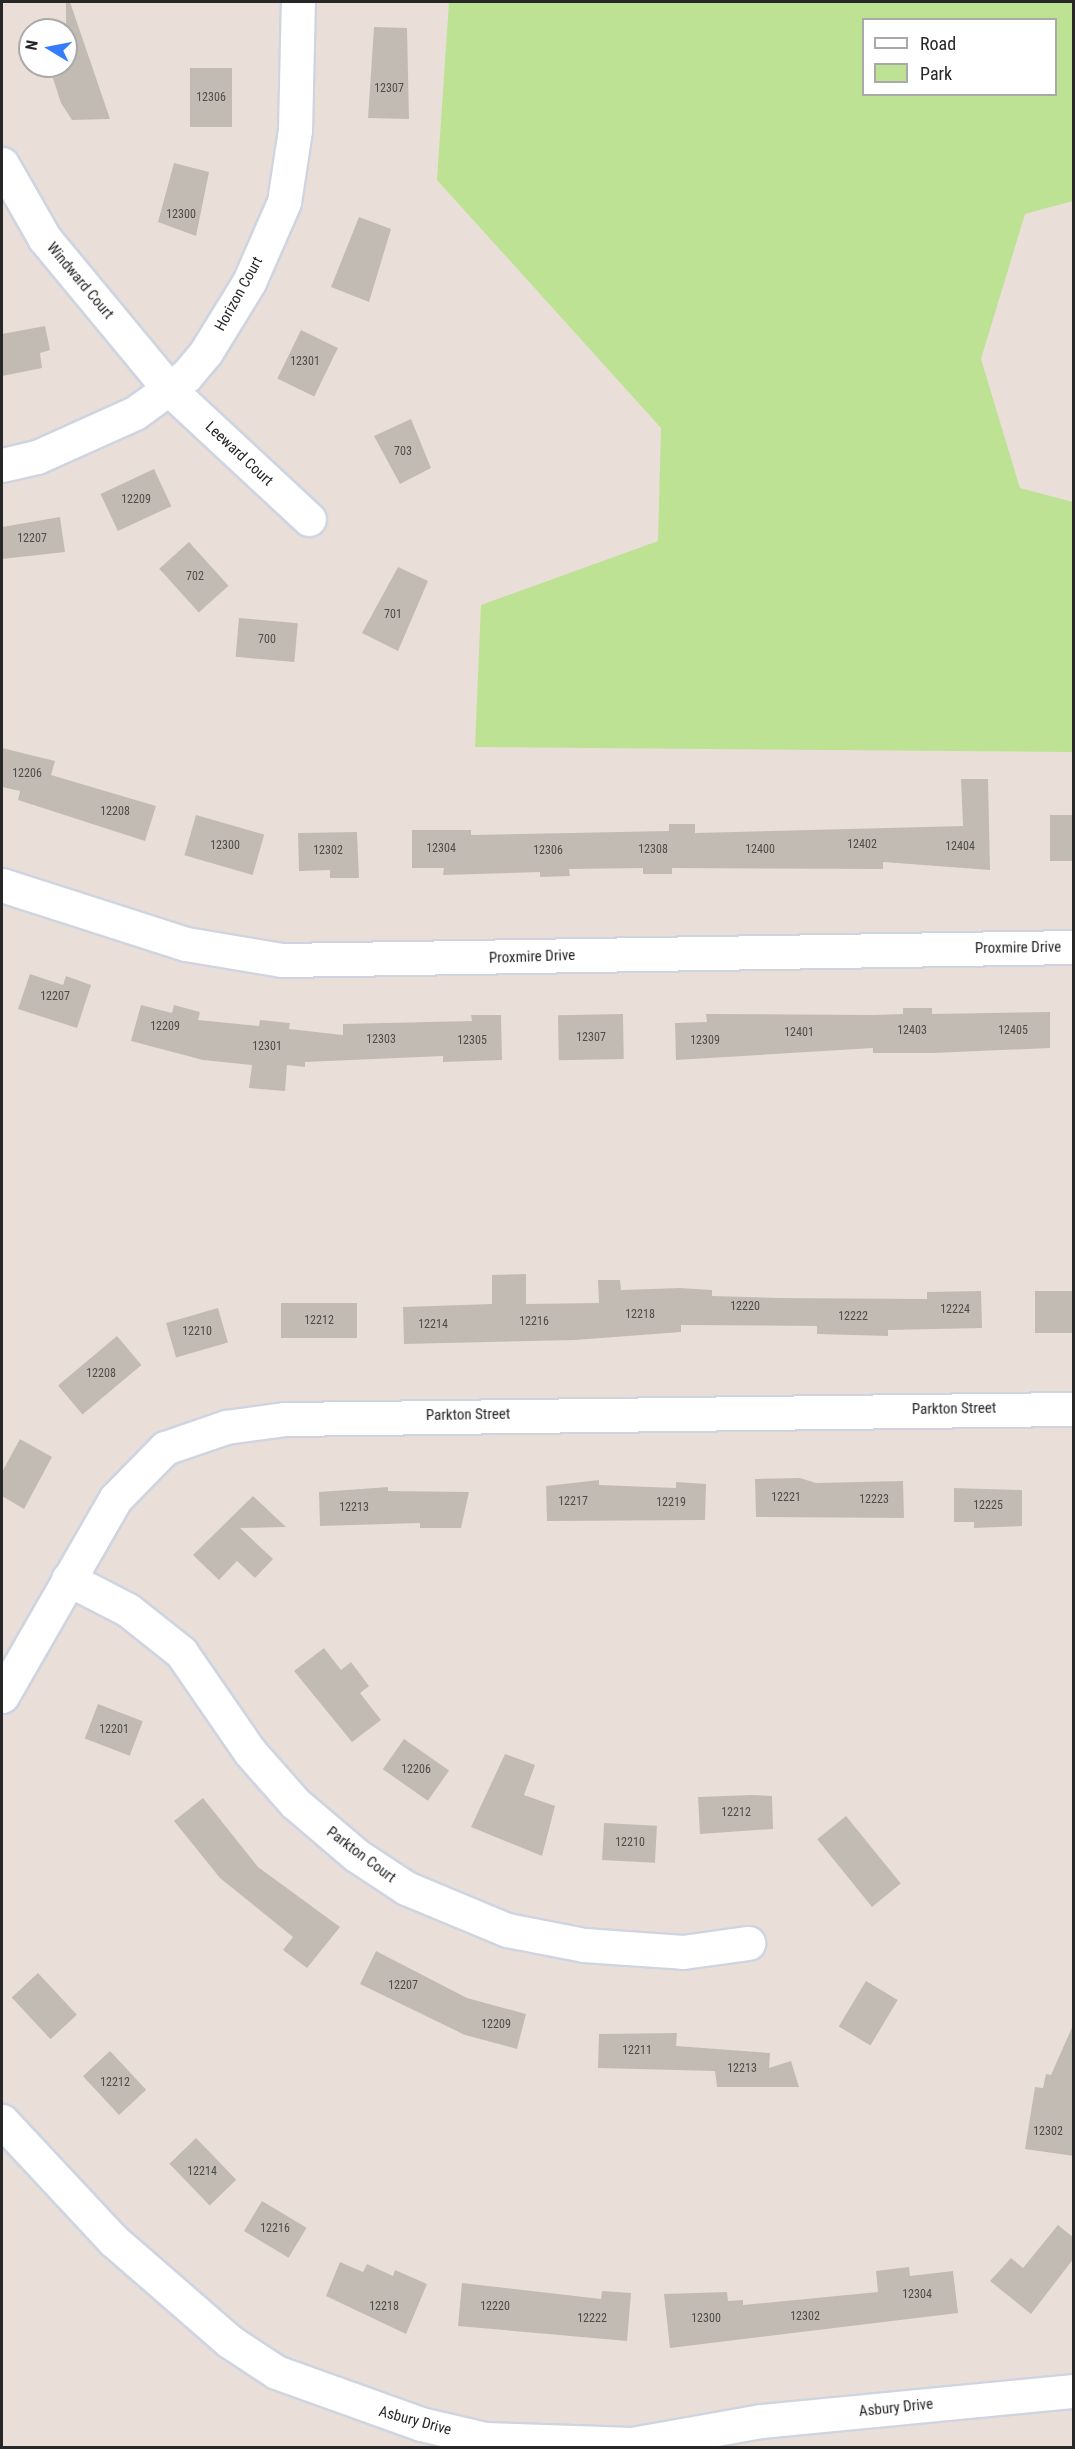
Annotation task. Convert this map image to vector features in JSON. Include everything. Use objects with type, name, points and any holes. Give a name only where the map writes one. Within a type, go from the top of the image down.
[{"type":"street","name":"Horizon Court","points":[[2,465],[37,457],[106,429],[169,389],[212,342],[249,282],[284,202],[295,130],[298,2]]},
{"type":"street","name":"Windward Court","points":[[2,164],[45,239],[169,389]]},
{"type":"street","name":"Leeward Court","points":[[169,389],[309,519]]},
{"type":"street","name":"Proxmire Drive","points":[[2,885],[186,944],[282,960],[1074,947]]},
{"type":"street","name":"Parkton Street","points":[[2,1696],[116,1498],[165,1448],[226,1427],[285,1419],[1074,1409]]},
{"type":"street","name":"Parkton Court","points":[[68,1579],[128,1610],[181,1652],[250,1752],[295,1803],[356,1855],[406,1888],[507,1930],[584,1945],[683,1952],[748,1943]]},
{"type":"street","name":"Asbury Drive","points":[[2,2121],[169,2291],[276,2372],[362,2406],[485,2439],[632,2444],[698,2441],[761,2421],[1074,2391]]},
{"type":"green space","points":[[449,2],[1073,2],[1073,201],[1025,214],[981,359],[1020,488],[1073,502],[1073,752],[475,747],[481,605],[658,541],[661,428],[437,180]]},
{"type":"building","points":[[66,2],[70,2],[75,18],[66,18]]},
{"type":"building","points":[[78,25],[110,119],[72,120],[61,103],[53,78],[78,78]]},
{"type":"building","points":[[374,27],[407,28],[409,119],[368,118]]},
{"type":"building","points":[[190,68],[232,68],[232,127],[190,127]]},
{"type":"building","points":[[174,163],[209,172],[196,236],[158,222]]},
{"type":"building","points":[[359,217],[391,229],[369,302],[331,287]]},
{"type":"building","points":[[45,326],[50,350],[40,353],[42,368],[2,376],[2,334]]},
{"type":"building","points":[[301,330],[338,348],[314,397],[277,379]]},
{"type":"building","points":[[411,419],[431,468],[400,484],[374,436]]},
{"type":"building","points":[[154,469],[171,506],[118,531],[101,494]]},
{"type":"building","points":[[60,517],[65,552],[2,559],[2,527]]},
{"type":"building","points":[[189,542],[228,586],[199,613],[159,569]]},
{"type":"building","points":[[398,567],[428,581],[398,651],[362,633]]},
{"type":"building","points":[[239,618],[298,623],[294,662],[236,657]]},
{"type":"building","points":[[2,748],[55,761],[51,775],[156,806],[145,841],[18,800],[20,791],[2,787]]},
{"type":"building","points":[[961,779],[988,779],[990,870],[883,862],[883,869],[672,868],[672,874],[643,874],[643,868],[569,869],[570,876],[540,877],[540,872],[443,875],[444,868],[412,868],[412,830],[471,830],[471,835],[669,831],[669,824],[695,824],[695,833],[963,826]]},
{"type":"building","points":[[196,815],[264,835],[253,875],[184,855]]},
{"type":"building","points":[[1050,815],[1074,815],[1074,861],[1050,861]]},
{"type":"building","points":[[357,832],[359,878],[330,878],[330,870],[299,871],[298,833]]},
{"type":"building","points":[[30,974],[63,985],[66,976],[91,985],[77,1028],[18,1009]]},
{"type":"building","points":[[141,1005],[172,1013],[174,1005],[200,1012],[198,1020],[259,1026],[260,1020],[290,1023],[289,1029],[343,1035],[343,1024],[472,1021],[471,1015],[501,1015],[502,1060],[443,1062],[443,1056],[305,1062],[305,1067],[287,1065],[285,1091],[249,1088],[252,1065],[203,1060],[131,1041]]},
{"type":"building","points":[[903,1008],[932,1008],[932,1014],[1050,1012],[1050,1048],[873,1053],[873,1048],[676,1060],[675,1023],[707,1022],[706,1014],[873,1015],[903,1014]]},
{"type":"building","points":[[623,1014],[624,1059],[559,1060],[558,1015]]},
{"type":"building","points":[[526,1274],[526,1304],[599,1303],[598,1280],[620,1280],[621,1290],[680,1288],[712,1290],[712,1296],[780,1298],[927,1299],[927,1292],[981,1291],[982,1328],[888,1330],[888,1336],[817,1334],[817,1326],[681,1325],[681,1332],[575,1340],[404,1344],[403,1307],[492,1304],[492,1275]]},
{"type":"building","points":[[1035,1291],[1074,1291],[1074,1333],[1035,1333]]},
{"type":"building","points":[[281,1303],[357,1303],[357,1338],[281,1338]]},
{"type":"building","points":[[218,1308],[228,1343],[176,1357],[166,1323]]},
{"type":"building","points":[[117,1336],[141,1365],[82,1415],[58,1385]]},
{"type":"building","points":[[20,1439],[52,1457],[24,1509],[2,1496],[2,1472]]},
{"type":"building","points":[[800,1478],[816,1483],[903,1481],[904,1518],[756,1517],[755,1479]]},
{"type":"building","points":[[599,1480],[599,1485],[676,1488],[676,1482],[706,1484],[705,1520],[547,1521],[546,1486]]},
{"type":"building","points":[[388,1487],[388,1491],[469,1492],[461,1528],[420,1528],[420,1523],[320,1526],[319,1492]]},
{"type":"building","points":[[954,1488],[1022,1490],[1022,1526],[974,1528],[974,1522],[954,1522]]},
{"type":"building","points":[[253,1496],[286,1527],[240,1528],[273,1559],[255,1578],[237,1561],[219,1580],[193,1555]]},
{"type":"building","points":[[324,1648],[341,1670],[351,1662],[369,1686],[360,1693],[381,1720],[352,1742],[294,1671]]},
{"type":"building","points":[[98,1704],[143,1721],[130,1756],[85,1739]]},
{"type":"building","points":[[404,1739],[449,1771],[428,1801],[383,1769]]},
{"type":"building","points":[[505,1754],[535,1765],[524,1795],[555,1806],[542,1856],[471,1827]]},
{"type":"building","points":[[772,1796],[773,1829],[700,1834],[698,1797]]},
{"type":"building","points":[[203,1798],[258,1867],[340,1927],[307,1968],[283,1950],[293,1937],[220,1878],[174,1821]]},
{"type":"building","points":[[846,1816],[901,1884],[872,1907],[817,1839]]},
{"type":"building","points":[[604,1823],[657,1826],[655,1863],[602,1860]]},
{"type":"building","points":[[376,1951],[467,1998],[526,2014],[517,2049],[465,2035],[360,1984]]},
{"type":"building","points":[[38,1973],[77,2015],[51,2039],[12,1998]]},
{"type":"building","points":[[866,1981],[898,2000],[870,2045],[839,2026]]},
{"type":"building","points":[[1074,2023],[1074,2156],[1025,2149],[1035,2087],[1043,2088],[1046,2074],[1051,2075]]},
{"type":"building","points":[[677,2033],[676,2046],[770,2053],[769,2068],[791,2061],[799,2087],[717,2087],[715,2071],[598,2068],[599,2034]]},
{"type":"building","points":[[110,2051],[146,2090],[119,2115],[83,2076]]},
{"type":"building","points":[[196,2138],[236,2180],[210,2205],[169,2164]]},
{"type":"building","points":[[262,2201],[307,2228],[289,2258],[244,2231]]},
{"type":"building","points":[[1058,2225],[1074,2238],[1074,2258],[1031,2314],[990,2281],[1011,2258],[1023,2268]]},
{"type":"building","points":[[340,2262],[363,2272],[367,2264],[393,2276],[395,2270],[427,2284],[406,2334],[326,2296]]},
{"type":"building","points":[[909,2267],[910,2276],[953,2271],[958,2313],[670,2348],[664,2294],[727,2292],[728,2301],[743,2300],[743,2305],[878,2292],[876,2271]]},
{"type":"building","points":[[462,2283],[601,2299],[602,2291],[631,2293],[627,2341],[458,2326]]}]
